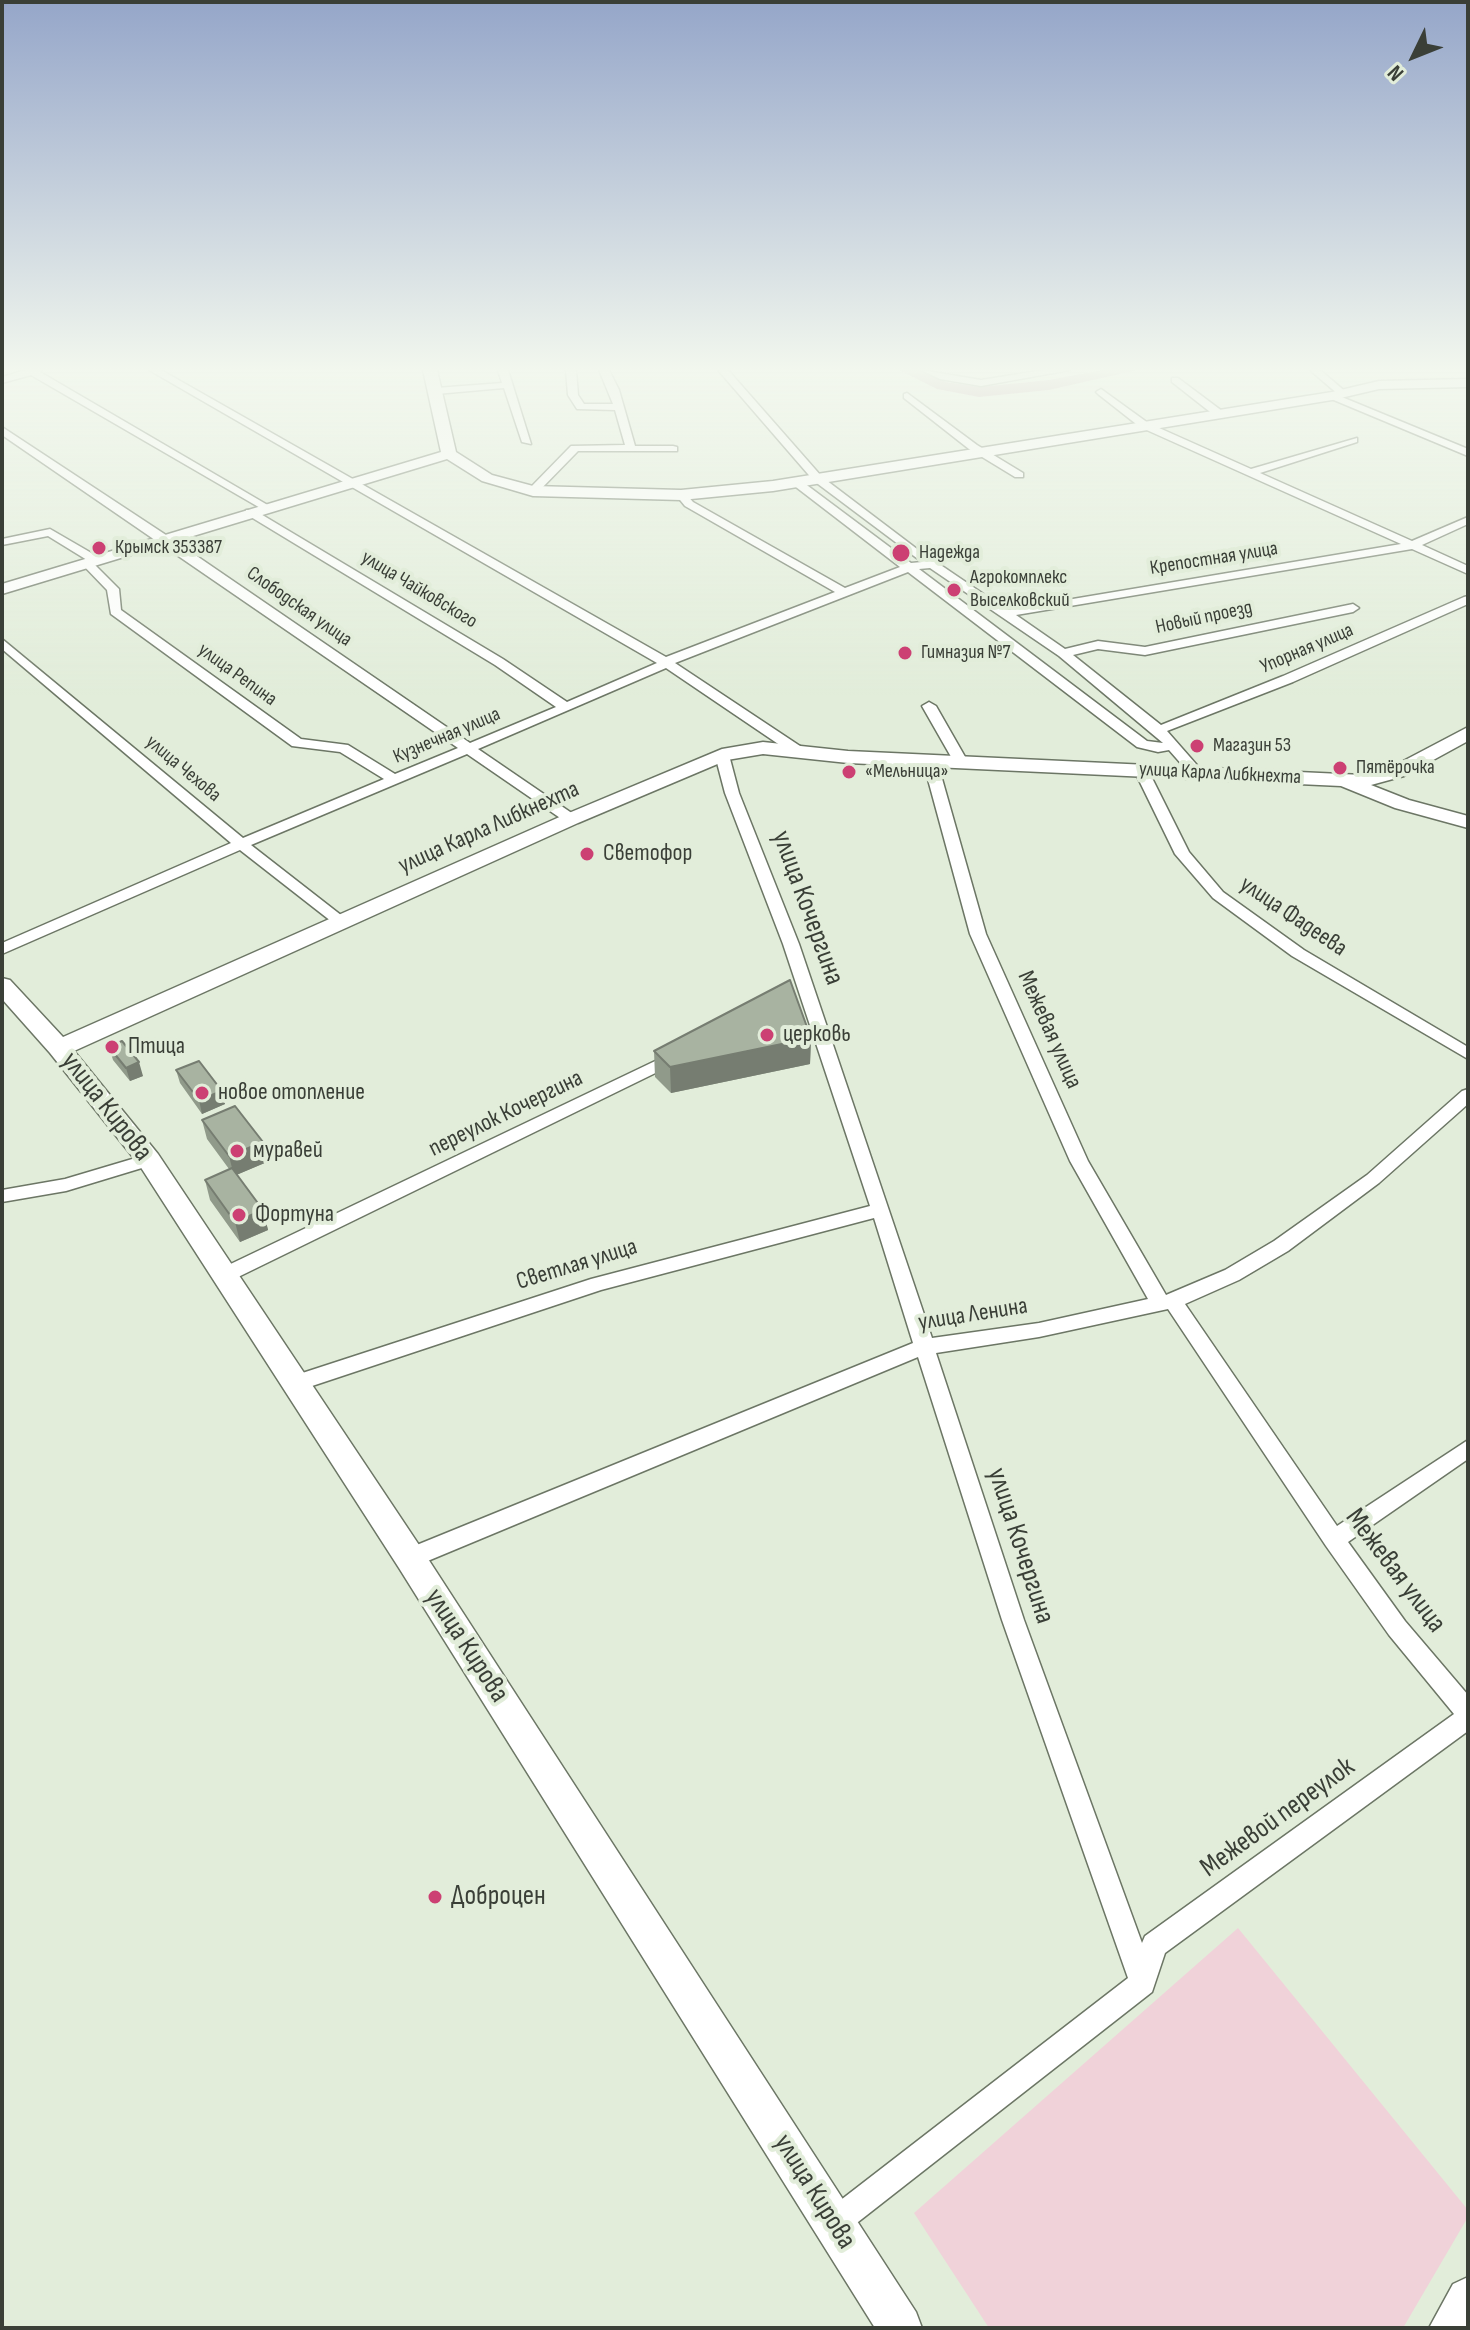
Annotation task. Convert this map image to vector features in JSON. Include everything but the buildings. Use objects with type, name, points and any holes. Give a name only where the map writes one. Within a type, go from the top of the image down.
[{"type":"main road","points":[[2,589],[359,479]]},
{"type":"main road","points":[[489,479],[533,491],[681,495],[818,479]]},
{"type":"main road","name":"улица Карла Либкнехта","points":[[59,1048],[571,819],[722,755],[763,748],[930,761],[1342,781],[1387,776],[1468,733]]},
{"type":"main road","points":[[1342,781],[1402,804],[1468,822]]},
{"type":"main road","name":"улица Кирова","points":[[2,985],[59,1048],[149,1160],[410,1558],[900,2328]]},
{"type":"main road","points":[[1451,2328],[1468,2299]]},
{"type":"street","name":"Слободская улица","points":[[75,479],[571,819]]},
{"type":"street","name":"улица Чайковского","points":[[209,479],[565,706]]},
{"type":"street","points":[[341,479],[665,662],[798,751]]},
{"type":"street","points":[[533,491],[545,479]]},
{"type":"street","points":[[818,479],[1063,653],[1159,730],[1196,772]]},
{"type":"street","points":[[1263,479],[1468,570]]},
{"type":"street","points":[[796,482],[1142,744],[1158,748],[1173,745]]},
{"type":"street","points":[[681,495],[689,504],[843,592]]},
{"type":"street","name":"Крепостная улица","points":[[1009,613],[1410,546],[1468,520]]},
{"type":"street","name":"улица Репина","points":[[2,542],[50,532],[91,561],[113,589],[115,611],[297,743],[343,748],[395,780]]},
{"type":"street","points":[[910,567],[935,564]]},
{"type":"street","name":"Кузнечная улица","points":[[2,949],[241,844],[659,668],[665,662],[910,567]]},
{"type":"street","name":"Упорная улица","points":[[1159,730],[1302,673],[1468,600]]},
{"type":"street","name":"Новый проезд","points":[[1063,653],[1098,645],[1145,651],[1353,608]]},
{"type":"street","name":"улица Чехова","points":[[2,643],[241,844],[341,922]]},
{"type":"street","points":[[929,706],[961,762]]},
{"type":"street","name":"улица Кочергина","points":[[722,755],[732,793],[791,944],[797,992],[834,1067],[1013,1620],[1143,1983]]},
{"type":"street","name":"Межевая улица","points":[[930,761],[978,934],[1079,1161],[1167,1302],[1334,1540],[1397,1628],[1468,1715]]},
{"type":"street","name":"улица Фадеева","points":[[1141,770],[1182,854],[1218,895],[1298,953],[1468,1054]]},
{"type":"street","name":"переулок Кочергина","points":[[225,1275],[684,1052]]},
{"type":"street","name":"улица Ленина","points":[[410,1558],[923,1347],[1039,1330],[1167,1302],[1232,1275],[1281,1246],[1373,1179],[1468,1095]]},
{"type":"street","points":[[2,1196],[66,1185],[149,1160]]},
{"type":"street","name":"Светлая улица","points":[[294,1384],[598,1284],[747,1242],[880,1210]]},
{"type":"street","points":[[1334,1540],[1468,1448]]},
{"type":"street","name":"Межевой переулок","points":[[1143,1983],[1154,1945],[1468,1715]]},
{"type":"street","points":[[834,2223],[1143,1983]]},
{"type":"shaded area","points":[[1238,1928],[1468,2210],[1468,2217],[1403,2328],[989,2328],[914,2213]]},
{"type":"place","name":"Крымск 353387","points":[[99,548]]},
{"type":"place","name":"Надежда","points":[[901,553]]},
{"type":"place","name":"Агрокомплекс Выселковский","points":[[954,590]]},
{"type":"place","name":"Гимназия №7","points":[[905,653]]},
{"type":"place","name":"Магазин 53","points":[[1197,746]]},
{"type":"place","name":"Пятёрочка","points":[[1340,768]]},
{"type":"place","name":"«Мельница»","points":[[849,772]]},
{"type":"place","name":"Светофор","points":[[587,854]]},
{"type":"place","name":"церковь","points":[[767,1035]]},
{"type":"place","name":"Птица","points":[[112,1047]]},
{"type":"place","name":"новое отопление","points":[[202,1093]]},
{"type":"place","name":"муравей","points":[[237,1151]]},
{"type":"place","name":"Фортуна","points":[[239,1215]]},
{"type":"place","name":"Доброцен","points":[[435,1897]]}]
